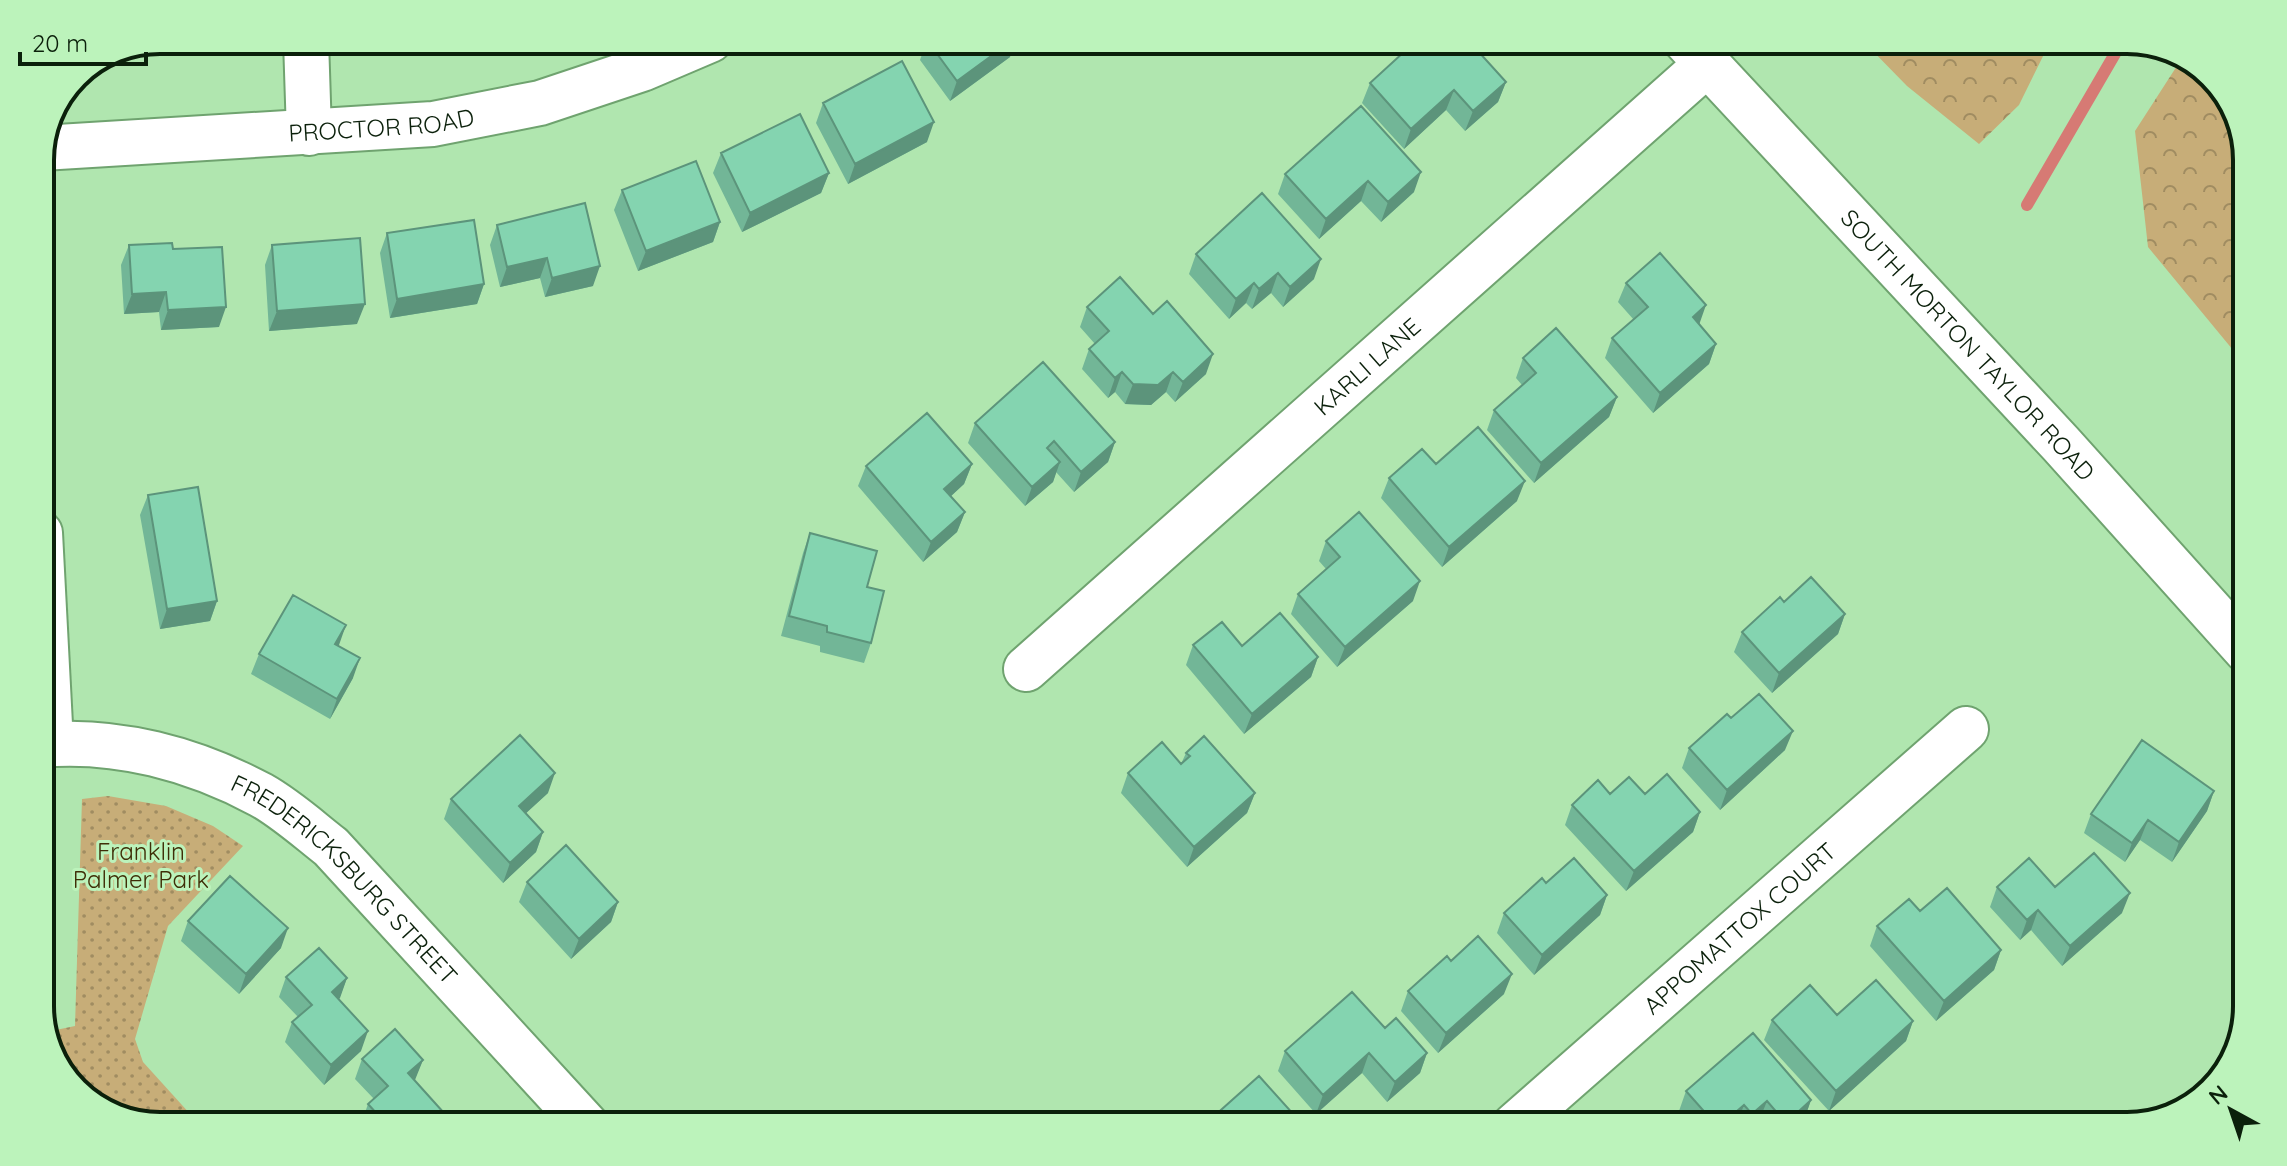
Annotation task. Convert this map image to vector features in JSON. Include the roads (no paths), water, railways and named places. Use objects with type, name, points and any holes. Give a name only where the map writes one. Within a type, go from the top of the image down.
[{"type":"street","points":[[306,54],[309,133]]},
{"type":"street","name":"PROCTOR ROAD","points":[[55,147],[433,124],[540,103],[677,54]]},
{"type":"street","name":"KARLI LANE","points":[[1026,669],[1694,54]]},
{"type":"street","name":"SOUTH MORTON TAYLOR ROAD","points":[[1698,54],[2061,444],[2233,635]]},
{"type":"street","name":"APPOMATTOX COURT","points":[[1530,1112],[1966,729]]},
{"type":"street","name":"FREDERICKSBURG STREET","points":[[54,745],[122,747],[202,767],[262,796],[296,818],[331,847],[574,1112]]},
{"type":"waterway","points":[[2027,205],[2115,54]]},
{"type":"park label","name":"Franklin Palmer Park","points":[[141,865]]}]
